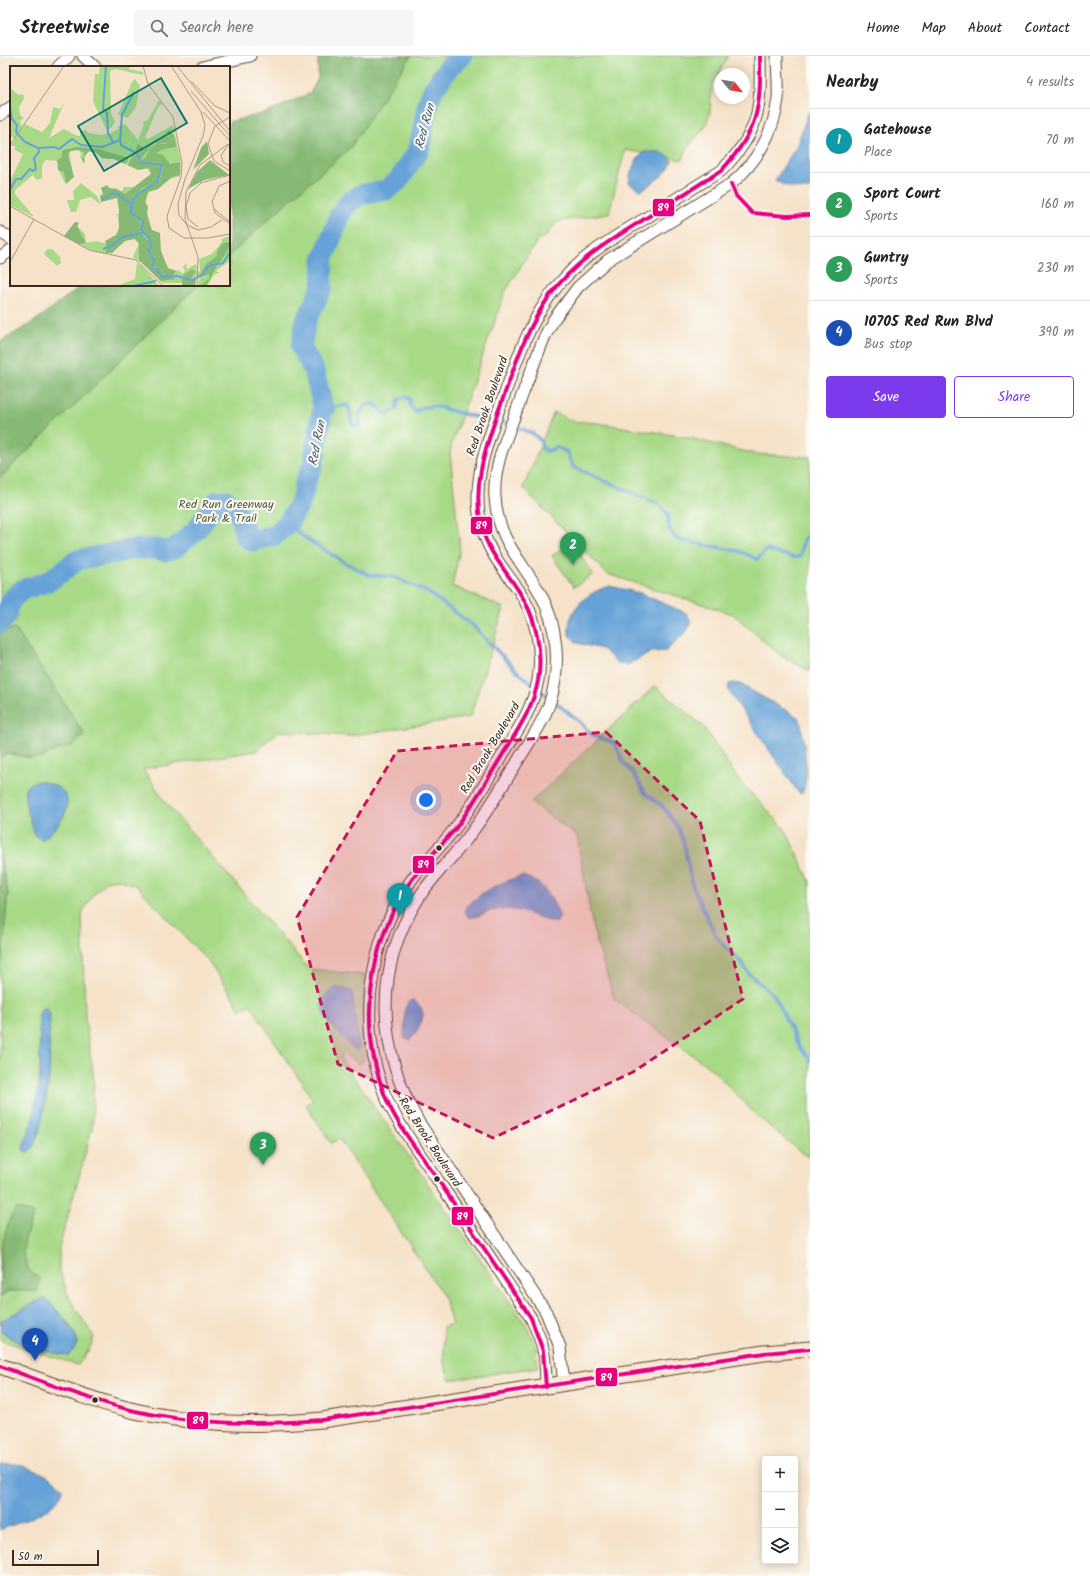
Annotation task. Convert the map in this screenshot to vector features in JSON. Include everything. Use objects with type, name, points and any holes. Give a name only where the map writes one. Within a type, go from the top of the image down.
[{"type":"main road","points":[[0,1366],[88,1397],[136,1411],[187,1420],[240,1424],[322,1420],[764,1353],[810,1349]]},
{"type":"street","points":[[59,66],[69,56]]},
{"type":"street","points":[[83,56],[94,66]]},
{"type":"street","points":[[206,66],[250,56]]},
{"type":"street","name":"Red Brook Boulevard","points":[[546,1387],[546,1360],[538,1333],[530,1318],[394,1113],[385,1095],[375,1059],[370,1021],[370,1000],[375,961],[380,943],[395,907],[417,872],[458,825],[472,805],[527,715],[535,696],[540,657],[537,631],[530,610],[519,590],[496,560],[482,530],[478,497],[480,469],[484,451],[530,330],[553,291],[565,276],[599,246],[721,171],[739,151],[753,128],[758,110],[760,95],[760,56]]},
{"type":"street","name":"Red Brook Boulevard","points":[[564,1384],[560,1347],[546,1312],[418,1121],[405,1097],[396,1075],[391,1055],[386,1022],[386,1002],[390,967],[393,951],[409,914],[430,881],[486,814],[541,722],[549,703],[556,666],[553,631],[546,605],[532,581],[511,551],[500,526],[495,485],[500,456],[545,336],[554,319],[578,287],[608,260],[731,184],[748,168],[760,152],[772,122],[778,99],[777,56]]},
{"type":"street","points":[[0,115],[10,108]]},
{"type":"street","points":[[0,232],[10,238]]},
{"type":"street","points":[[0,258],[10,251]]},
{"type":"highlighted area","points":[[606,732],[700,821],[743,999],[633,1072],[493,1138],[338,1064],[297,917],[397,751]]},
{"type":"green space","points":[[318,56],[411,56],[350,148],[284,205],[230,255],[230,122],[269,112],[310,93],[318,79]]},
{"type":"green space","name":"Red Run Greenway Park & Trail","points":[[346,56],[728,56],[721,68],[714,68],[714,81],[712,85],[710,112],[705,127],[687,148],[683,160],[625,150],[609,213],[557,222],[545,237],[538,239],[505,292],[452,443],[450,453],[460,550],[452,586],[504,608],[470,717],[349,736],[279,731],[256,751],[143,769],[166,803],[309,969],[365,975],[364,1060],[359,1064],[343,1054],[340,1057],[528,1328],[536,1348],[538,1367],[450,1380],[444,1363],[443,1327],[452,1324],[443,1295],[339,1139],[331,1143],[306,1105],[313,1100],[250,1004],[241,1010],[208,961],[137,886],[118,879],[106,881],[92,896],[82,913],[85,1019],[94,1080],[92,1129],[59,1248],[59,1269],[70,1300],[94,1337],[90,1348],[78,1365],[0,1340],[0,1329],[22,1344],[52,1353],[69,1355],[74,1348],[76,1341],[75,1334],[71,1327],[50,1302],[2,1320],[0,1325],[0,346],[80,291],[82,286],[230,286],[230,124],[303,105]]},
{"type":"green space","points":[[81,286],[197,286],[0,478],[0,342],[35,321]]},
{"type":"green space","points":[[554,412],[572,421],[597,423],[685,437],[755,454],[810,457],[810,671],[781,656],[733,614],[607,574],[523,488]]},
{"type":"green space","points":[[571,542],[593,574],[574,587],[552,556]]},
{"type":"green space","points":[[15,628],[85,735],[74,744],[50,753],[44,757],[31,758],[7,753],[0,758],[0,633]]},
{"type":"green space","points":[[655,686],[703,726],[739,780],[785,829],[810,881],[810,1157],[799,1151],[755,1114],[713,1070],[614,999],[593,929],[577,836],[531,802]]},
{"type":"green space","points":[[0,854],[8,893],[0,967]]},
{"type":"green space","points":[[16,1208],[34,1213],[25,1238],[23,1252],[29,1271],[40,1279],[37,1291],[9,1291],[0,1297],[2,1250],[7,1228]]},
{"type":"water","points":[[809,111],[810,189],[792,188],[775,180],[796,147]]},
{"type":"water","points":[[644,152],[659,152],[669,156],[672,161],[667,170],[660,177],[642,190],[639,190],[629,183],[630,174],[638,159]]},
{"type":"water","points":[[610,586],[640,593],[686,613],[691,621],[687,631],[666,651],[652,652],[627,665],[619,664],[602,649],[577,643],[569,635],[569,626],[575,610],[580,603],[593,593]]},
{"type":"water","points":[[729,684],[740,684],[798,717],[801,723],[806,761],[806,780],[802,794],[798,792],[728,690]]},
{"type":"water","points":[[40,781],[54,785],[63,791],[67,798],[67,806],[59,824],[42,840],[35,836],[25,802],[25,788],[31,783]]},
{"type":"water","points":[[522,876],[536,882],[546,891],[554,903],[560,917],[556,923],[526,913],[503,909],[495,910],[475,917],[468,917],[464,910],[476,898],[490,888]]},
{"type":"water","points":[[335,988],[345,989],[352,992],[359,1046],[358,1051],[334,1029],[324,1014],[322,1001],[326,995]]},
{"type":"water","points":[[412,1000],[422,1009],[423,1017],[420,1026],[409,1040],[405,1039],[404,1036],[405,1008],[409,1001]]},
{"type":"water","points":[[42,1008],[47,1008],[50,1014],[49,1079],[45,1107],[39,1130],[32,1148],[28,1152],[24,1151],[23,1148],[34,1115],[40,1076],[39,1014]]},
{"type":"water","points":[[44,1298],[64,1318],[76,1337],[76,1346],[69,1355],[52,1353],[23,1344],[0,1329],[2,1320]]},
{"type":"water","points":[[17,1464],[48,1476],[63,1489],[55,1504],[47,1510],[0,1530],[0,1465]]},
{"type":"waterway","name":"Red Run","points":[[0,623],[6,617],[9,605],[13,598],[22,590],[49,581],[78,560],[136,549],[157,549],[165,551],[175,548],[196,530],[218,500],[226,500],[241,516],[245,536],[253,541],[275,535],[288,523],[301,501],[305,484],[313,464],[323,407],[314,371],[301,347],[306,321],[322,288],[323,260],[339,217],[349,202],[360,195],[386,190],[398,181],[419,150],[428,103],[433,90],[449,67],[462,56]]},
{"type":"waterway","points":[[321,415],[329,416],[335,407],[348,405],[353,425],[360,425],[360,414],[365,405],[375,404],[382,412],[387,414],[396,409],[399,399],[404,397],[410,399],[410,405],[415,412],[423,407],[434,406],[475,417],[487,416],[532,433],[541,441],[542,447],[548,451],[556,447],[567,452],[573,467],[656,503],[668,514],[670,529],[673,535],[679,540],[739,551],[757,559],[767,550],[788,556],[800,557],[803,541],[810,533]]},
{"type":"waterway","points":[[288,523],[302,536],[344,562],[369,575],[394,577],[429,593],[472,625],[518,672],[581,723],[590,733],[596,737],[615,743],[623,762],[633,773],[645,793],[662,806],[676,824],[683,840],[692,884],[715,934],[725,947],[741,962],[749,974],[774,995],[799,1046],[810,1060]]},
{"type":"transit line","name":"89","points":[[546,1387],[543,1351],[531,1318],[406,1135],[389,1106],[376,1066],[371,1036],[370,1005],[373,975],[380,945],[391,917],[405,890],[423,865],[455,829],[474,802],[514,737],[524,719],[536,691],[540,657],[534,622],[524,600],[494,555],[486,540],[483,532],[478,501],[481,471],[488,441],[520,351],[542,307],[571,271],[607,243],[721,171],[733,157],[743,144],[755,118],[760,91],[760,56]]},
{"type":"transit line","name":"89","points":[[731,184],[736,196],[752,213],[787,216],[810,215]]},
{"type":"transit line","name":"89","points":[[0,1366],[118,1407],[158,1416],[228,1423],[275,1423],[322,1420],[764,1353],[810,1349]]},
{"type":"place","name":"Sport Court","points":[[573,565]]},
{"type":"place","name":"Gatehouse","points":[[400,916]]},
{"type":"place","name":"Guntry","points":[[263,1165]]},
{"type":"place","name":"10705 Red Run Blvd","points":[[35,1361]]}]
